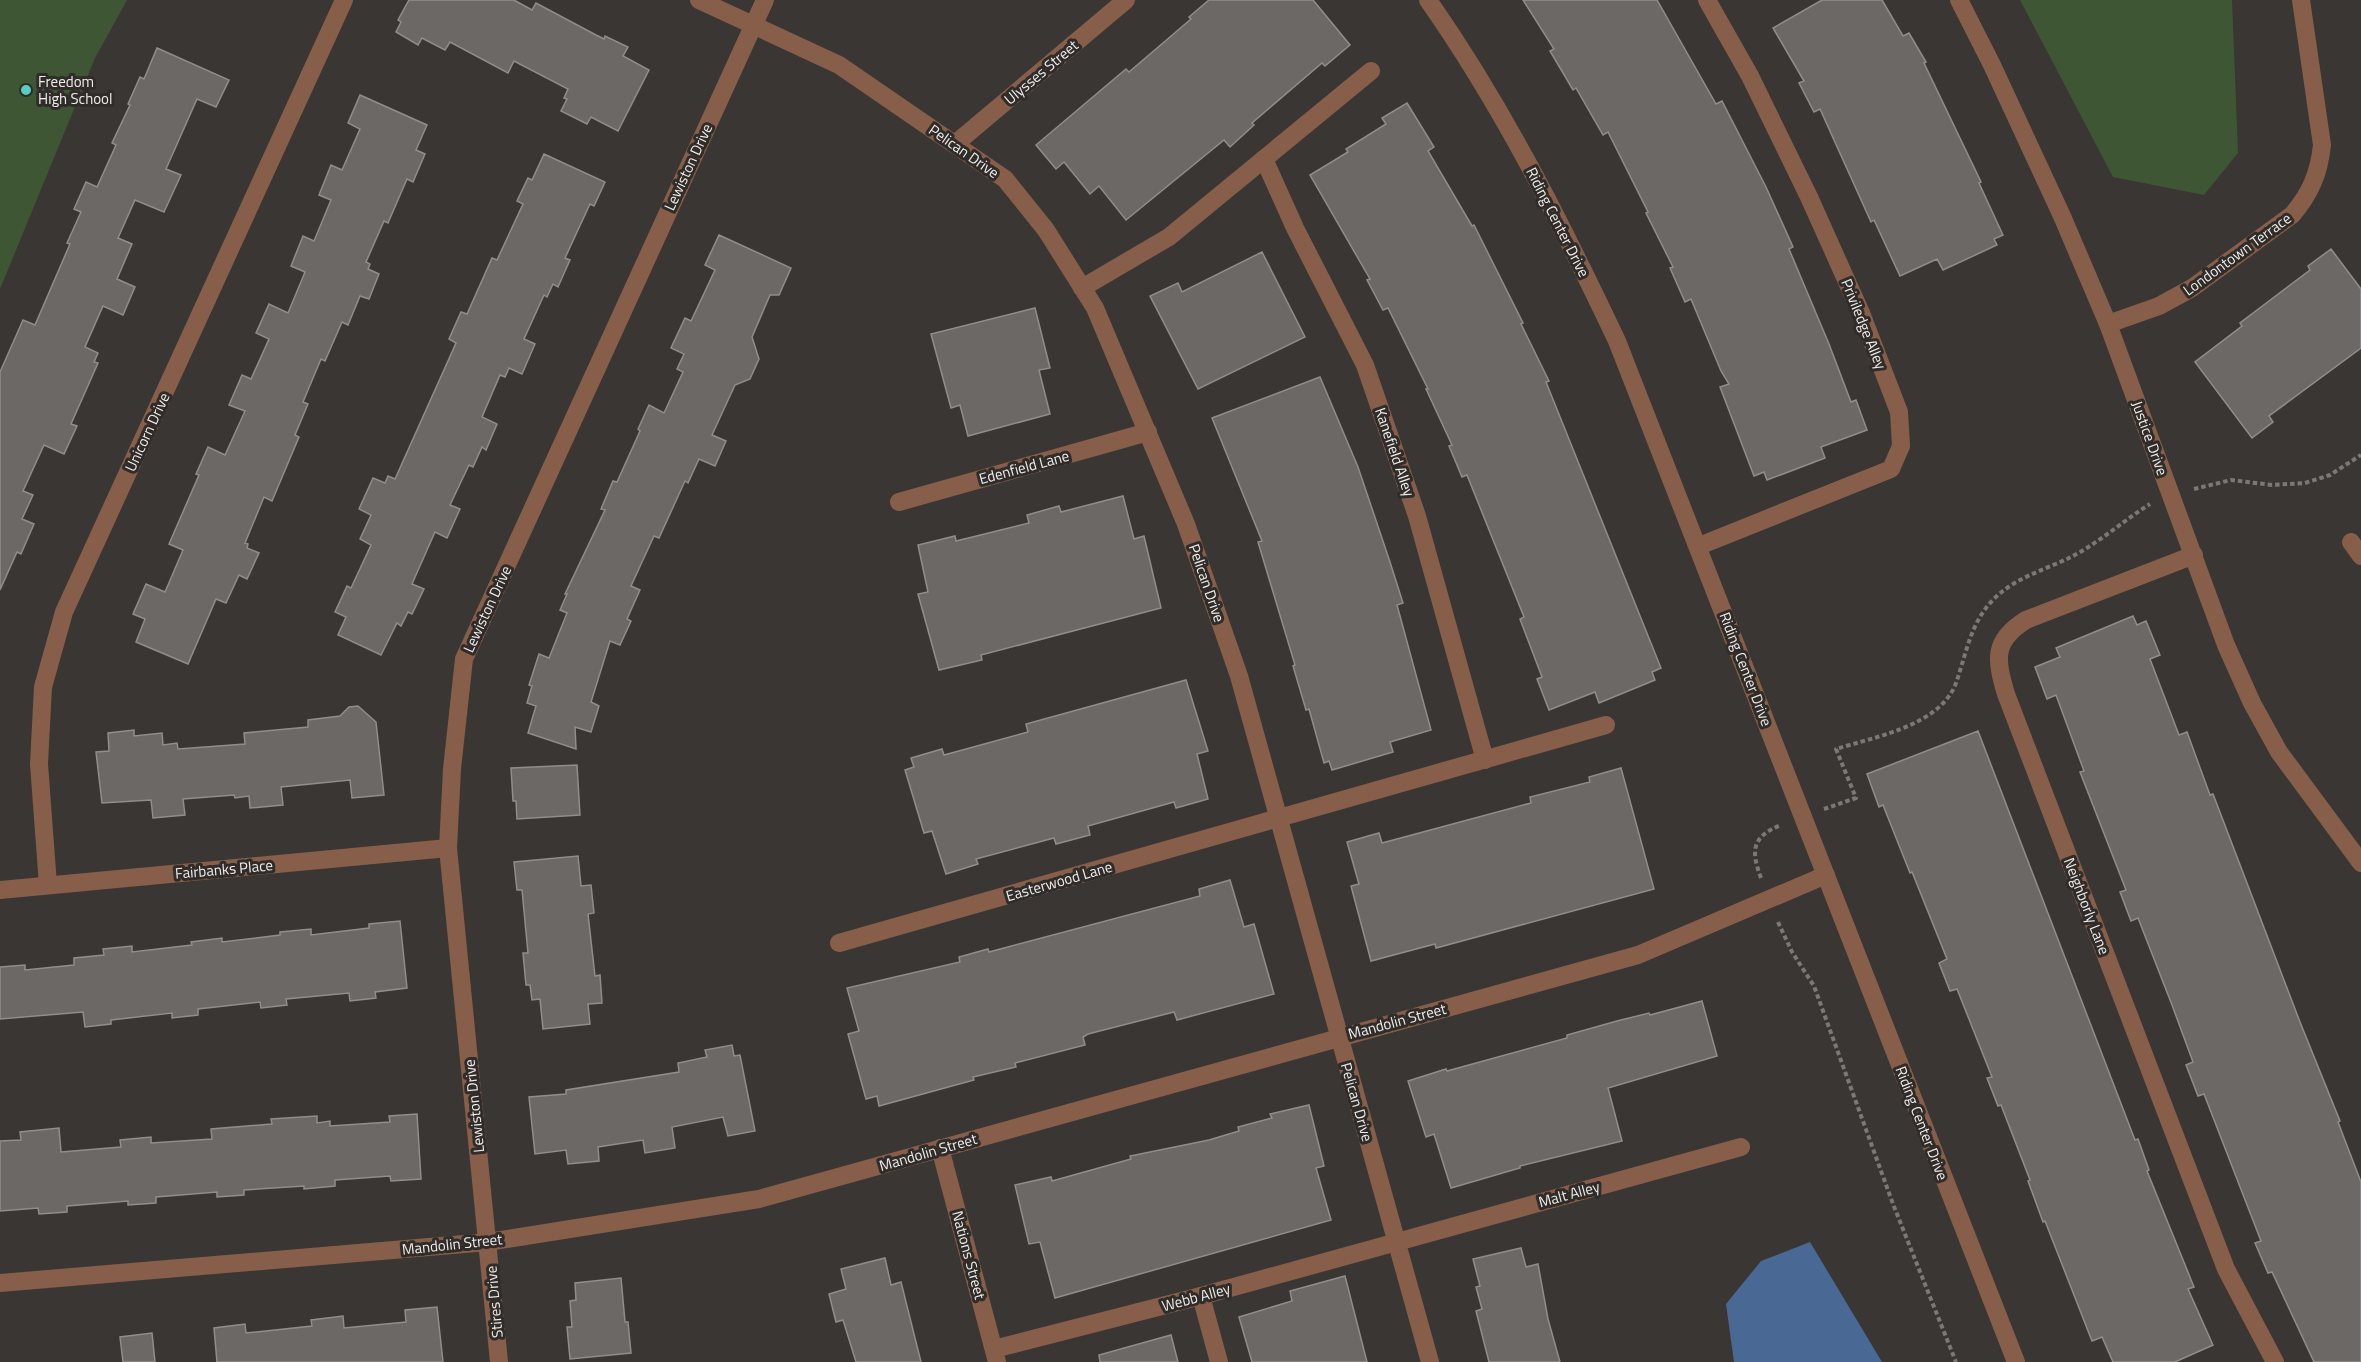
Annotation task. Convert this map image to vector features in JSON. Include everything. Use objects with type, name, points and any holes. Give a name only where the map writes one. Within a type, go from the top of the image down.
[{"type":"street","name":"Unicorn Drive","points":[[48,885],[39,764],[43,687],[64,612],[344,0]]},
{"type":"street","name":"Pelican Drive","points":[[699,0],[839,65],[1005,179],[1046,230],[1095,308],[1186,524],[1239,676],[1430,1362]]},
{"type":"street","name":"Lewiston Drive","points":[[488,1242],[448,848],[452,769],[464,659],[765,0]]},
{"type":"street","name":"Ulysses Street","points":[[956,144],[1126,0]]},
{"type":"street","name":"Riding Center Drive","points":[[1428,0],[1511,131],[1564,229],[1617,341],[2016,1362]]},
{"type":"street","name":"Priviledge Alley","points":[[1698,546],[1891,469],[1901,446],[1899,412],[1861,313],[1809,197],[1750,76],[1707,0]]},
{"type":"street","name":"Justice Drive","points":[[1959,0],[1992,64],[2052,194],[2108,324],[2226,645],[2252,704],[2280,752],[2361,863]]},
{"type":"street","name":"Londontown Terrace","points":[[2108,324],[2159,306],[2192,288],[2292,216],[2305,200],[2317,173],[2322,145],[2301,0]]},
{"type":"street","points":[[1082,288],[1169,237],[1371,71]]},
{"type":"street","name":"Kanefield Alley","points":[[1264,159],[1365,364],[1417,516],[1485,760]]},
{"type":"street","name":"Edenfield Lane","points":[[899,502],[1148,432]]},
{"type":"street","name":"Neighborly Lane","points":[[2194,555],[2026,620],[2010,629],[2000,646],[1998,666],[2006,694],[2226,1269],[2275,1362]]},
{"type":"street","points":[[1279,820],[1606,725]]},
{"type":"street","name":"Easterwood Lane","points":[[839,943],[1279,820]]},
{"type":"street","name":"Fairbanks Place","points":[[0,890],[448,848]]},
{"type":"street","name":"Mandolin Street","points":[[0,1283],[488,1242],[759,1199],[1638,955],[1826,875]]},
{"type":"street","name":"Malt Alley","points":[[1396,1241],[1741,1147]]},
{"type":"street","name":"Nations Street","points":[[940,1148],[996,1355]]},
{"type":"street","name":"Webb Alley","points":[[996,1355],[1396,1241]]},
{"type":"street","name":"Stires Drive","points":[[488,1242],[499,1362]]},
{"type":"street","points":[[1201,1296],[1219,1362]]},
{"type":"path","points":[[2194,489],[2231,480],[2272,484],[2305,483],[2330,475],[2361,455]]},
{"type":"path","points":[[1836,749],[1856,798],[1773,828],[1762,835],[1756,843],[1755,862],[1792,952],[1814,986],[1893,1204],[1956,1362]]},
{"type":"green space","points":[[0,0],[127,0],[95,58],[0,289]]},
{"type":"green space","points":[[2020,0],[2232,0],[2238,153],[2204,195],[2113,177]]},
{"type":"water","points":[[1810,1242],[1882,1362],[1734,1362],[1726,1304],[1761,1261]]},
{"type":"building","points":[[409,0],[514,0],[532,10],[536,3],[604,39],[605,36],[628,47],[623,56],[649,70],[618,131],[591,117],[587,124],[561,111],[567,99],[564,98],[568,89],[514,61],[508,73],[450,42],[445,50],[422,38],[418,45],[396,32],[401,22],[398,20]]},
{"type":"building","points":[[1209,0],[1313,0],[1350,45],[1325,66],[1322,63],[1252,123],[1254,125],[1230,147],[1224,140],[1126,220],[1099,186],[1090,194],[1064,162],[1056,169],[1036,145],[1126,69],[1129,72],[1191,19],[1189,17]]},
{"type":"building","points":[[1523,0],[1657,0],[1716,104],[1722,101],[1766,187],[1793,247],[1789,249],[1851,402],[1856,400],[1867,430],[1821,447],[1825,458],[1767,480],[1764,472],[1754,476],[1720,387],[1729,384],[1721,371],[1691,299],[1685,302],[1670,268],[1673,267],[1608,132],[1603,135],[1576,88],[1573,90],[1550,51],[1554,49]]},
{"type":"building","points":[[1822,0],[1882,0],[1903,36],[1909,33],[1926,62],[1924,63],[1981,182],[1979,183],[2003,235],[1994,239],[1997,245],[1943,270],[1937,259],[1900,276],[1874,220],[1871,222],[1820,109],[1814,112],[1799,83],[1804,81],[1773,28]]},
{"type":"building","points":[[157,48],[229,80],[216,107],[197,99],[166,169],[181,175],[164,212],[135,200],[118,238],[132,244],[117,279],[135,287],[123,315],[103,306],[85,347],[98,353],[94,362],[98,363],[71,424],[77,426],[64,454],[44,445],[23,491],[33,495],[22,519],[34,524],[21,554],[17,552],[0,590],[0,372],[23,320],[35,325],[70,244],[67,243],[81,212],[74,209],[86,182],[97,187],[116,145],[112,143],[130,105],[128,104],[140,77],[144,79]]},
{"type":"building","points":[[360,95],[427,125],[416,150],[425,154],[413,182],[407,179],[388,223],[384,221],[366,262],[370,264],[368,269],[379,274],[369,299],[360,296],[348,325],[342,322],[325,361],[321,359],[303,402],[308,404],[295,435],[299,437],[272,501],[264,497],[245,543],[248,544],[247,548],[259,553],[247,579],[239,575],[226,603],[216,599],[188,664],[136,642],[145,619],[133,614],[146,584],[165,592],[183,550],[169,544],[199,475],[196,474],[208,447],[225,455],[245,411],[229,405],[242,375],[251,379],[269,339],[256,333],[269,304],[288,313],[305,272],[291,266],[303,236],[314,241],[331,200],[319,195],[331,165],[342,170],[360,129],[348,123]]},
{"type":"building","points":[[1407,103],[1434,147],[1428,151],[1472,226],[1474,225],[1523,323],[1521,324],[1549,381],[1546,382],[1661,668],[1652,672],[1655,680],[1599,703],[1595,692],[1549,710],[1537,679],[1542,677],[1520,619],[1524,617],[1467,475],[1462,477],[1449,446],[1452,445],[1426,389],[1428,389],[1388,308],[1383,310],[1367,280],[1370,279],[1310,175],[1348,152],[1346,149],[1386,124],[1382,118]]},
{"type":"building","points":[[544,154],[605,182],[594,206],[590,204],[565,258],[570,260],[558,287],[553,284],[547,297],[544,295],[524,339],[535,344],[522,374],[509,368],[505,377],[500,375],[482,417],[497,424],[486,450],[482,447],[473,467],[469,465],[450,505],[460,509],[447,538],[435,532],[412,584],[424,589],[412,614],[408,612],[401,626],[397,623],[381,655],[338,635],[346,617],[335,612],[347,586],[351,588],[371,545],[360,539],[371,515],[359,509],[373,478],[385,483],[388,476],[395,479],[456,343],[449,339],[461,312],[467,314],[492,258],[497,260],[523,204],[517,201],[528,178],[532,180]]},
{"type":"building","points":[[719,235],[791,268],[779,295],[770,295],[752,337],[759,359],[750,379],[735,385],[712,435],[726,441],[715,466],[699,459],[688,483],[685,481],[659,538],[654,536],[631,586],[640,590],[627,619],[631,621],[620,645],[610,641],[591,702],[599,706],[591,732],[575,727],[576,749],[528,733],[536,706],[527,703],[532,686],[529,685],[539,654],[549,658],[567,613],[560,610],[567,594],[565,594],[605,510],[601,509],[613,481],[617,482],[649,405],[664,413],[683,372],[677,369],[684,354],[671,348],[685,318],[691,321],[715,270],[705,265]]},
{"type":"building","points":[[2331,249],[2361,289],[2361,348],[2269,416],[2273,422],[2252,438],[2195,362],[2242,326],[2240,323],[2310,270],[2308,266]]},
{"type":"building","points":[[1262,252],[1305,337],[1198,389],[1150,296],[1178,283],[1182,292]]},
{"type":"building","points":[[1035,308],[1050,368],[1039,370],[1050,414],[968,436],[960,405],[951,408],[931,334]]},
{"type":"building","points":[[1320,377],[1358,467],[1403,603],[1397,605],[1431,730],[1390,742],[1393,752],[1332,770],[1329,761],[1324,763],[1309,709],[1306,710],[1258,542],[1262,541],[1212,418]]},
{"type":"building","points":[[1123,496],[1134,539],[1144,536],[1161,608],[981,655],[982,660],[939,670],[918,594],[928,592],[918,545],[955,536],[956,541],[1029,523],[1027,515],[1059,506],[1061,512]]},
{"type":"building","points":[[2133,616],[2137,625],[2146,621],[2160,655],[2150,659],[2179,735],[2187,732],[2210,795],[2213,794],[2340,1121],[2338,1122],[2361,1182],[2361,1362],[2314,1362],[2272,1272],[2268,1273],[2255,1243],[2261,1241],[2204,1094],[2198,1096],[2186,1065],[2193,1062],[2172,1005],[2138,918],[2131,921],[2120,892],[2126,890],[2080,772],[2084,771],[2056,695],[2047,699],[2035,667],[2060,657],[2056,648]]},
{"type":"building","points":[[1186,680],[1208,751],[1197,754],[1208,799],[1176,808],[1174,802],[1088,826],[1090,835],[1056,844],[1054,838],[976,859],[978,864],[946,874],[932,831],[924,833],[905,770],[914,767],[911,758],[942,749],[944,755],[1028,732],[1026,724]]},
{"type":"building","points":[[358,706],[376,722],[384,795],[352,798],[350,780],[281,787],[283,805],[250,808],[249,796],[235,798],[234,795],[183,799],[185,815],[153,818],[151,800],[102,803],[96,752],[109,751],[108,733],[134,730],[134,736],[162,733],[163,745],[177,743],[178,749],[245,744],[244,733],[308,727],[308,720],[340,716],[349,707]]},
{"type":"building","points":[[1978,731],[2135,1140],[2138,1139],[2149,1170],[2147,1171],[2194,1287],[2188,1289],[2213,1345],[2175,1362],[2113,1362],[2102,1337],[2092,1341],[2045,1221],[2043,1222],[2028,1181],[2030,1180],[2001,1105],[1998,1106],[1987,1078],[1992,1077],[1957,989],[1950,991],[1939,963],[1947,959],[1912,872],[1910,873],[1883,805],[1879,807],[1867,774]]},
{"type":"building","points":[[577,765],[580,815],[517,819],[516,801],[513,801],[511,768]]},
{"type":"building","points":[[1621,768],[1654,889],[1436,948],[1435,944],[1371,961],[1351,886],[1359,884],[1347,842],[1379,833],[1382,843],[1531,803],[1530,797],[1590,782],[1589,777]]},
{"type":"building","points":[[578,856],[581,886],[591,885],[594,913],[588,914],[595,976],[600,975],[602,1003],[588,1004],[590,1024],[543,1029],[540,999],[532,1000],[530,985],[526,985],[523,953],[528,953],[522,890],[517,890],[514,862]]},
{"type":"building","points":[[1230,880],[1244,927],[1254,924],[1274,994],[1177,1020],[1174,1012],[1088,1034],[1083,1037],[1085,1045],[1015,1063],[1016,1067],[973,1077],[974,1080],[879,1106],[877,1096],[866,1099],[848,1034],[859,1031],[847,988],[960,962],[959,957],[988,949],[989,952],[1200,896],[1199,889]]},
{"type":"building","points":[[400,921],[407,988],[375,992],[376,998],[350,1001],[349,993],[286,999],[287,1005],[261,1008],[260,1002],[198,1009],[198,1015],[172,1018],[172,1013],[111,1020],[111,1024],[85,1027],[83,1012],[0,1019],[0,967],[25,965],[25,970],[74,965],[74,958],[104,955],[103,949],[132,946],[132,952],[192,945],[191,942],[222,938],[222,942],[311,929],[311,935],[369,928],[369,924]]},
{"type":"building","points":[[1702,1001],[1717,1056],[1608,1088],[1622,1141],[1520,1166],[1520,1168],[1451,1188],[1434,1134],[1426,1137],[1408,1081],[1567,1038],[1567,1035],[1617,1021]]},
{"type":"building","points":[[732,1045],[734,1056],[740,1055],[755,1131],[728,1136],[723,1117],[672,1127],[675,1148],[645,1153],[643,1140],[598,1147],[599,1161],[568,1164],[566,1150],[535,1154],[529,1097],[566,1094],[566,1090],[679,1072],[678,1063],[707,1057],[705,1050]]},
{"type":"building","points":[[1309,1105],[1324,1166],[1316,1168],[1331,1220],[1055,1298],[1040,1242],[1029,1244],[1015,1185],[1051,1177],[1052,1181],[1131,1159],[1130,1156],[1209,1140],[1239,1131],[1238,1127],[1272,1118],[1270,1114]]},
{"type":"building","points":[[417,1114],[421,1179],[391,1181],[390,1176],[335,1180],[335,1186],[244,1190],[244,1195],[217,1197],[217,1192],[156,1197],[156,1203],[128,1205],[128,1201],[67,1206],[67,1212],[39,1214],[38,1208],[0,1211],[0,1141],[21,1140],[20,1132],[59,1128],[61,1152],[121,1147],[120,1140],[151,1137],[151,1143],[212,1139],[211,1129],[272,1124],[271,1119],[317,1116],[317,1123],[330,1121],[330,1126],[390,1122],[389,1116]]},
{"type":"building","points":[[1521,1248],[1526,1267],[1538,1264],[1548,1319],[1560,1362],[1489,1362],[1476,1311],[1482,1309],[1476,1287],[1480,1286],[1473,1259]]},
{"type":"building","points":[[885,1258],[891,1285],[901,1282],[921,1362],[856,1362],[843,1320],[836,1322],[829,1294],[846,1289],[841,1269]]},
{"type":"building","points":[[1345,1276],[1367,1362],[1252,1362],[1239,1317],[1292,1301],[1290,1291]]},
{"type":"building","points":[[621,1278],[625,1322],[628,1322],[631,1353],[570,1359],[567,1327],[572,1327],[570,1301],[576,1300],[575,1283]]},
{"type":"building","points":[[437,1307],[443,1362],[217,1362],[214,1328],[245,1324],[246,1333],[312,1326],[311,1320],[343,1316],[344,1328],[406,1322],[405,1310]]},
{"type":"building","points":[[152,1333],[155,1362],[123,1362],[120,1337]]},
{"type":"building","points":[[1171,1335],[1178,1362],[1100,1362],[1099,1355]]},
{"type":"place","name":"Freedom High School","points":[[26,90]]}]
